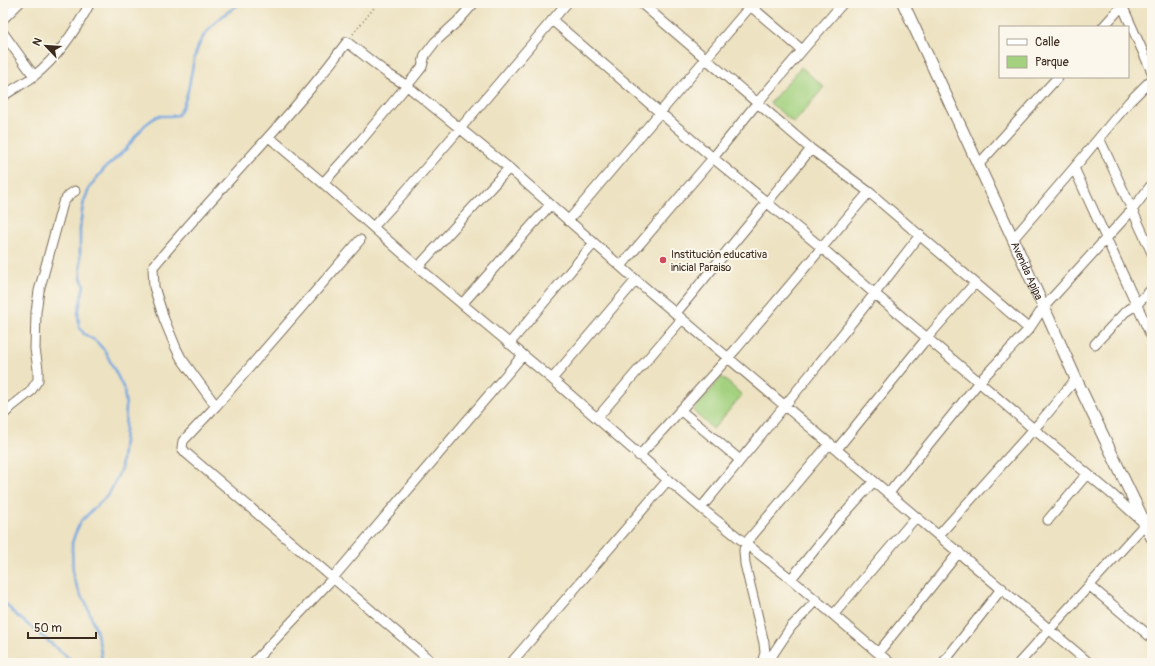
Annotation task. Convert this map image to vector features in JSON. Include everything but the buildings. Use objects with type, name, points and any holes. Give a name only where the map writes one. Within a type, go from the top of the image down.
[{"type":"street","points":[[3,19],[19,3]]},
{"type":"street","points":[[3,96],[34,76],[52,60],[66,42],[90,3]]},
{"type":"street","points":[[323,183],[358,144],[422,67],[426,55],[435,42],[458,21],[474,3]]},
{"type":"street","points":[[373,227],[460,130],[567,3]]},
{"type":"street","points":[[641,3],[811,149],[869,192],[1029,329]]},
{"type":"street","points":[[621,266],[713,158],[757,102],[843,3]]},
{"type":"street","name":"Avenida Apipa","points":[[903,3],[1013,239],[1076,379],[1152,538]]},
{"type":"street","points":[[568,220],[750,4],[802,50]]},
{"type":"street","points":[[1104,26],[1121,5],[1152,72]]},
{"type":"street","points":[[552,20],[1145,524],[1019,663]]},
{"type":"street","points":[[3,33],[34,76]]},
{"type":"street","points":[[216,406],[181,358],[176,348],[164,319],[154,287],[153,267],[216,194],[269,137],[316,83],[347,42],[388,74],[406,85],[509,168],[636,280],[1089,663]]},
{"type":"street","points":[[978,164],[1057,78]]},
{"type":"street","points":[[1013,239],[1129,102],[1152,79]]},
{"type":"street","points":[[269,137],[418,268],[552,379],[638,456],[817,600],[890,663]]},
{"type":"street","points":[[1099,138],[1152,253]]},
{"type":"street","points":[[596,418],[679,316],[767,202],[811,149]]},
{"type":"street","points":[[418,268],[509,168]]},
{"type":"street","points":[[1074,168],[1107,237],[1152,338]]},
{"type":"street","points":[[889,493],[979,382],[1029,329],[1043,308],[1132,210],[1152,184]]},
{"type":"street","points":[[3,415],[30,392],[38,380],[35,335],[36,312],[40,291],[63,203],[69,195],[75,191]]},
{"type":"street","points":[[638,456],[728,357],[869,192]]},
{"type":"street","points":[[462,304],[550,205]]},
{"type":"street","points":[[701,508],[786,406],[920,235]]},
{"type":"street","points":[[360,240],[216,406],[183,441],[182,448],[433,663]]},
{"type":"street","points":[[509,344],[594,243]]},
{"type":"street","points":[[552,379],[636,280]]},
{"type":"street","points":[[762,663],[764,643],[744,556],[746,543],[975,283]]},
{"type":"street","points":[[1095,344],[1125,312],[1136,305],[1152,289]]},
{"type":"street","points":[[253,663],[332,578],[523,355]]},
{"type":"street","points":[[939,536],[1076,379]]},
{"type":"street","points":[[680,410],[740,460]]},
{"type":"street","points":[[1048,520],[1087,474]]},
{"type":"street","points":[[511,663],[668,480]]},
{"type":"street","points":[[791,579],[837,522],[874,481]]},
{"type":"street","points":[[834,614],[916,517]]},
{"type":"street","points":[[878,652],[959,552]]},
{"type":"street","points":[[1090,586],[1152,638]]},
{"type":"street","points":[[942,663],[1002,588]]},
{"type":"street","points":[[767,663],[791,627],[817,600]]},
{"type":"path","points":[[347,42],[378,3]]},
{"type":"green space","points":[[801,67],[824,87],[794,123],[770,103]]},
{"type":"green space","points":[[722,377],[742,395],[713,429],[693,411]]},
{"type":"waterway","points":[[102,663],[96,630],[86,603],[81,596],[73,577],[72,543],[81,521],[109,494],[121,469],[126,407],[124,389],[105,351],[96,341],[84,334],[79,326],[78,313],[84,285],[81,277],[80,253],[80,228],[84,201],[90,187],[104,169],[126,149],[145,125],[157,116],[178,115],[186,99],[195,55],[201,40],[216,22],[241,3]]},
{"type":"waterway","points":[[3,601],[15,614],[70,659],[72,663]]},
{"type":"place","name":"Institución educativa inicial Paraiso","points":[[663,260]]}]
